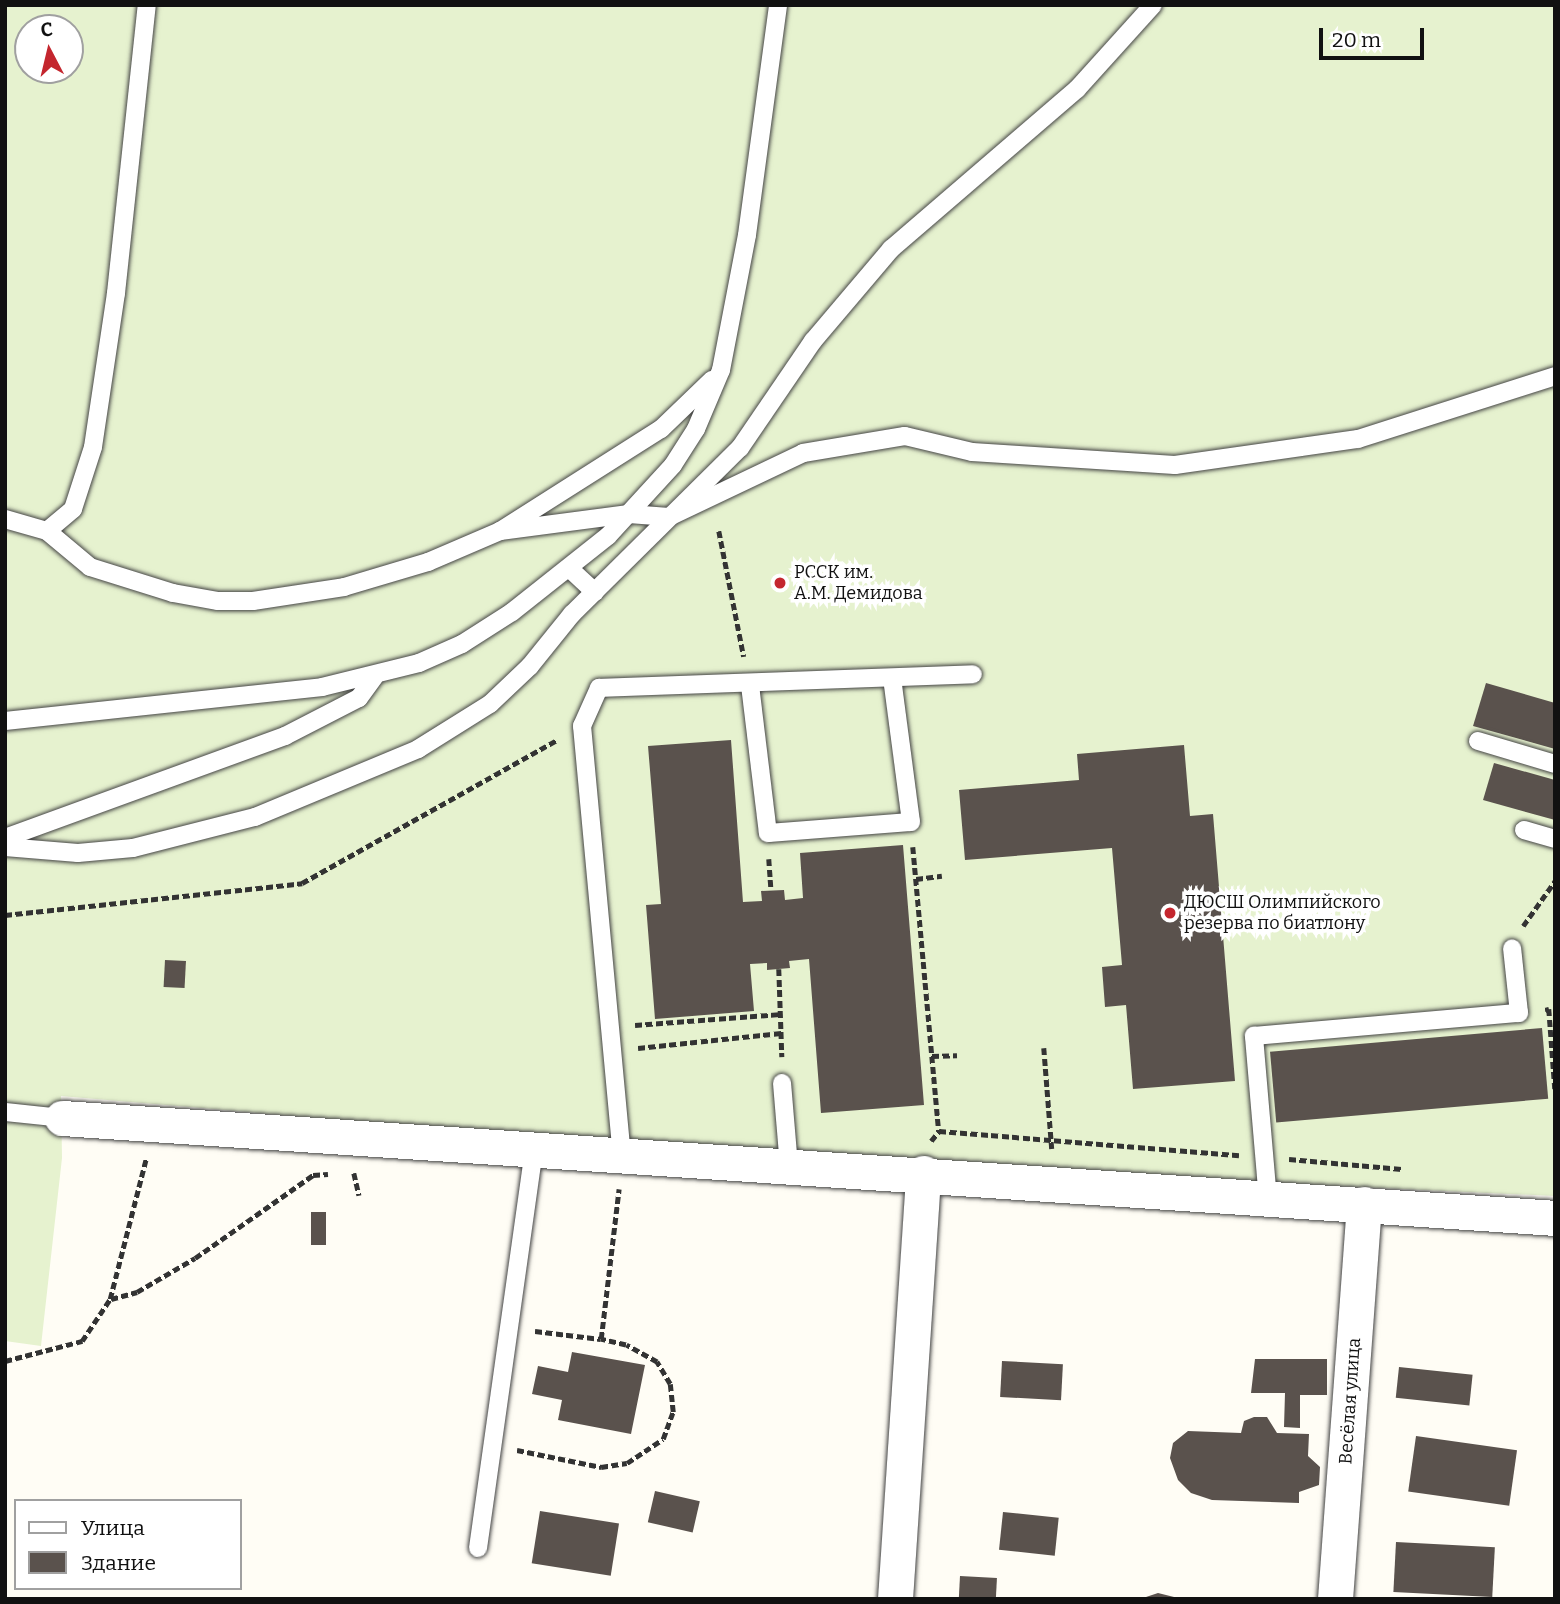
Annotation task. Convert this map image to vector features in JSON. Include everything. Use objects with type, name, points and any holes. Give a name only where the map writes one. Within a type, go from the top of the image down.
[{"type":"street","points":[[62,1118],[1555,1218]]},
{"type":"street","points":[[895,1599],[933,1175]]},
{"type":"street","name":"Весёлая улица","points":[[1335,1599],[1364,1204]]},
{"type":"lane","points":[[47,531],[73,509],[93,447],[116,293],[147,5]]},
{"type":"lane","points":[[5,721],[217,702],[374,677],[462,644],[570,569],[649,495],[696,429],[722,370],[747,235],[778,5]]},
{"type":"lane","points":[[5,846],[78,853],[133,848],[255,817],[354,779],[455,729],[490,705],[595,592],[740,448],[813,341],[891,249],[1077,89],[1153,5]]},
{"type":"lane","points":[[5,519],[47,531],[90,566],[123,580],[218,601],[344,587],[428,562],[500,531],[661,429],[722,370]]},
{"type":"lane","points":[[500,531],[629,514],[669,517],[803,453],[905,436],[972,452],[1175,465],[1359,439],[1555,376]]},
{"type":"lane","points":[[570,569],[595,592]]},
{"type":"lane","points":[[622,1157],[582,726],[599,688],[750,685],[973,674]]},
{"type":"lane","points":[[5,838],[285,736],[359,698],[374,677]]},
{"type":"lane","points":[[750,685],[768,833],[911,822],[892,678]]},
{"type":"lane","points":[[1478,741],[1555,764]]},
{"type":"lane","points":[[1524,830],[1555,839]]},
{"type":"lane","points":[[1268,1200],[1254,1036],[1519,1013],[1512,948]]},
{"type":"lane","points":[[782,1083],[789,1167]]},
{"type":"lane","points":[[5,1112],[62,1118]]},
{"type":"lane","points":[[478,1548],[534,1150]]},
{"type":"path","points":[[719,531],[750,685]]},
{"type":"path","points":[[5,915],[302,883],[582,726]]},
{"type":"path","points":[[911,822],[939,1131],[933,1175]]},
{"type":"path","points":[[916,879],[942,876]]},
{"type":"path","points":[[1512,948],[1525,920],[1555,881]]},
{"type":"path","points":[[779,969],[782,1083]]},
{"type":"path","points":[[1519,1013],[1549,1009],[1555,1088]]},
{"type":"path","points":[[610,1027],[780,1014]]},
{"type":"path","points":[[612,1050],[781,1033]]},
{"type":"path","points":[[1044,1048],[1055,1185]]},
{"type":"path","points":[[933,1056],[957,1055]]},
{"type":"path","points":[[5,1361],[82,1340],[110,1299],[155,1125]]},
{"type":"path","points":[[939,1131],[1264,1157]]},
{"type":"path","points":[[601,1339],[622,1157]]},
{"type":"path","points":[[345,1174],[356,1173],[359,1195]]},
{"type":"path","points":[[110,1299],[137,1292],[195,1258],[313,1174],[335,1174]]},
{"type":"path","points":[[492,1446],[601,1467],[627,1462],[663,1439],[673,1412],[670,1384],[657,1362],[626,1345],[511,1327]]},
{"type":"green space","name":"РССК им. А.М. Демидова","points":[[5,5],[1555,5],[1555,1196],[849,1164],[61,1096],[62,1158],[41,1346],[5,1341]]},
{"type":"building","points":[[1486,683],[1555,703],[1555,749],[1473,726]]},
{"type":"building","points":[[731,740],[743,902],[762,901],[761,891],[784,890],[785,900],[803,898],[800,853],[903,845],[924,1105],[821,1113],[809,959],[789,961],[790,968],[767,970],[767,963],[750,964],[754,1011],[655,1019],[646,905],[661,904],[648,746]]},
{"type":"building","name":"ДЮСШ Олимпийского резерва по биатлону","points":[[1184,745],[1190,816],[1213,814],[1235,1081],[1133,1089],[1126,1005],[1105,1007],[1102,967],[1122,965],[1112,848],[965,860],[959,790],[1079,780],[1077,754]]},
{"type":"building","points":[[1494,763],[1555,780],[1555,820],[1483,800]]},
{"type":"building","points":[[165,960],[186,961],[185,988],[164,987]]},
{"type":"building","points":[[1542,1028],[1548,1099],[1276,1123],[1270,1052]]},
{"type":"building","points":[[311,1212],[326,1212],[326,1245],[311,1245]]},
{"type":"building","points":[[572,1352],[645,1365],[631,1434],[558,1420],[562,1400],[532,1394],[538,1366],[568,1372]]},
{"type":"building","points":[[1255,1359],[1327,1359],[1327,1395],[1300,1395],[1300,1428],[1284,1427],[1285,1393],[1251,1393]]},
{"type":"building","points":[[1002,1361],[1063,1364],[1061,1400],[1000,1397]]},
{"type":"building","points":[[1399,1367],[1473,1375],[1469,1406],[1396,1398]]},
{"type":"building","points":[[1254,1417],[1267,1417],[1277,1433],[1309,1434],[1308,1456],[1320,1467],[1319,1485],[1299,1492],[1299,1503],[1212,1500],[1191,1493],[1178,1480],[1170,1458],[1173,1443],[1188,1431],[1241,1433],[1244,1421]]},
{"type":"building","points":[[1416,1436],[1517,1450],[1509,1506],[1408,1491]]},
{"type":"building","points":[[655,1491],[700,1501],[693,1533],[648,1522]]},
{"type":"building","points":[[540,1511],[619,1524],[611,1576],[532,1563]]},
{"type":"building","points":[[1003,1512],[1059,1518],[1055,1556],[999,1550]]},
{"type":"building","points":[[1396,1542],[1495,1547],[1492,1597],[1393,1592]]},
{"type":"building","points":[[960,1576],[997,1578],[996,1599],[959,1599]]},
{"type":"building","points":[[1158,1593],[1178,1598],[1178,1599],[1140,1599]]},
{"type":"place","name":"РССК им. А.М. Демидова","points":[[780,583]]},
{"type":"place","name":"ДЮСШ Олимпийского резерва по биатлону","points":[[1170,913]]}]
